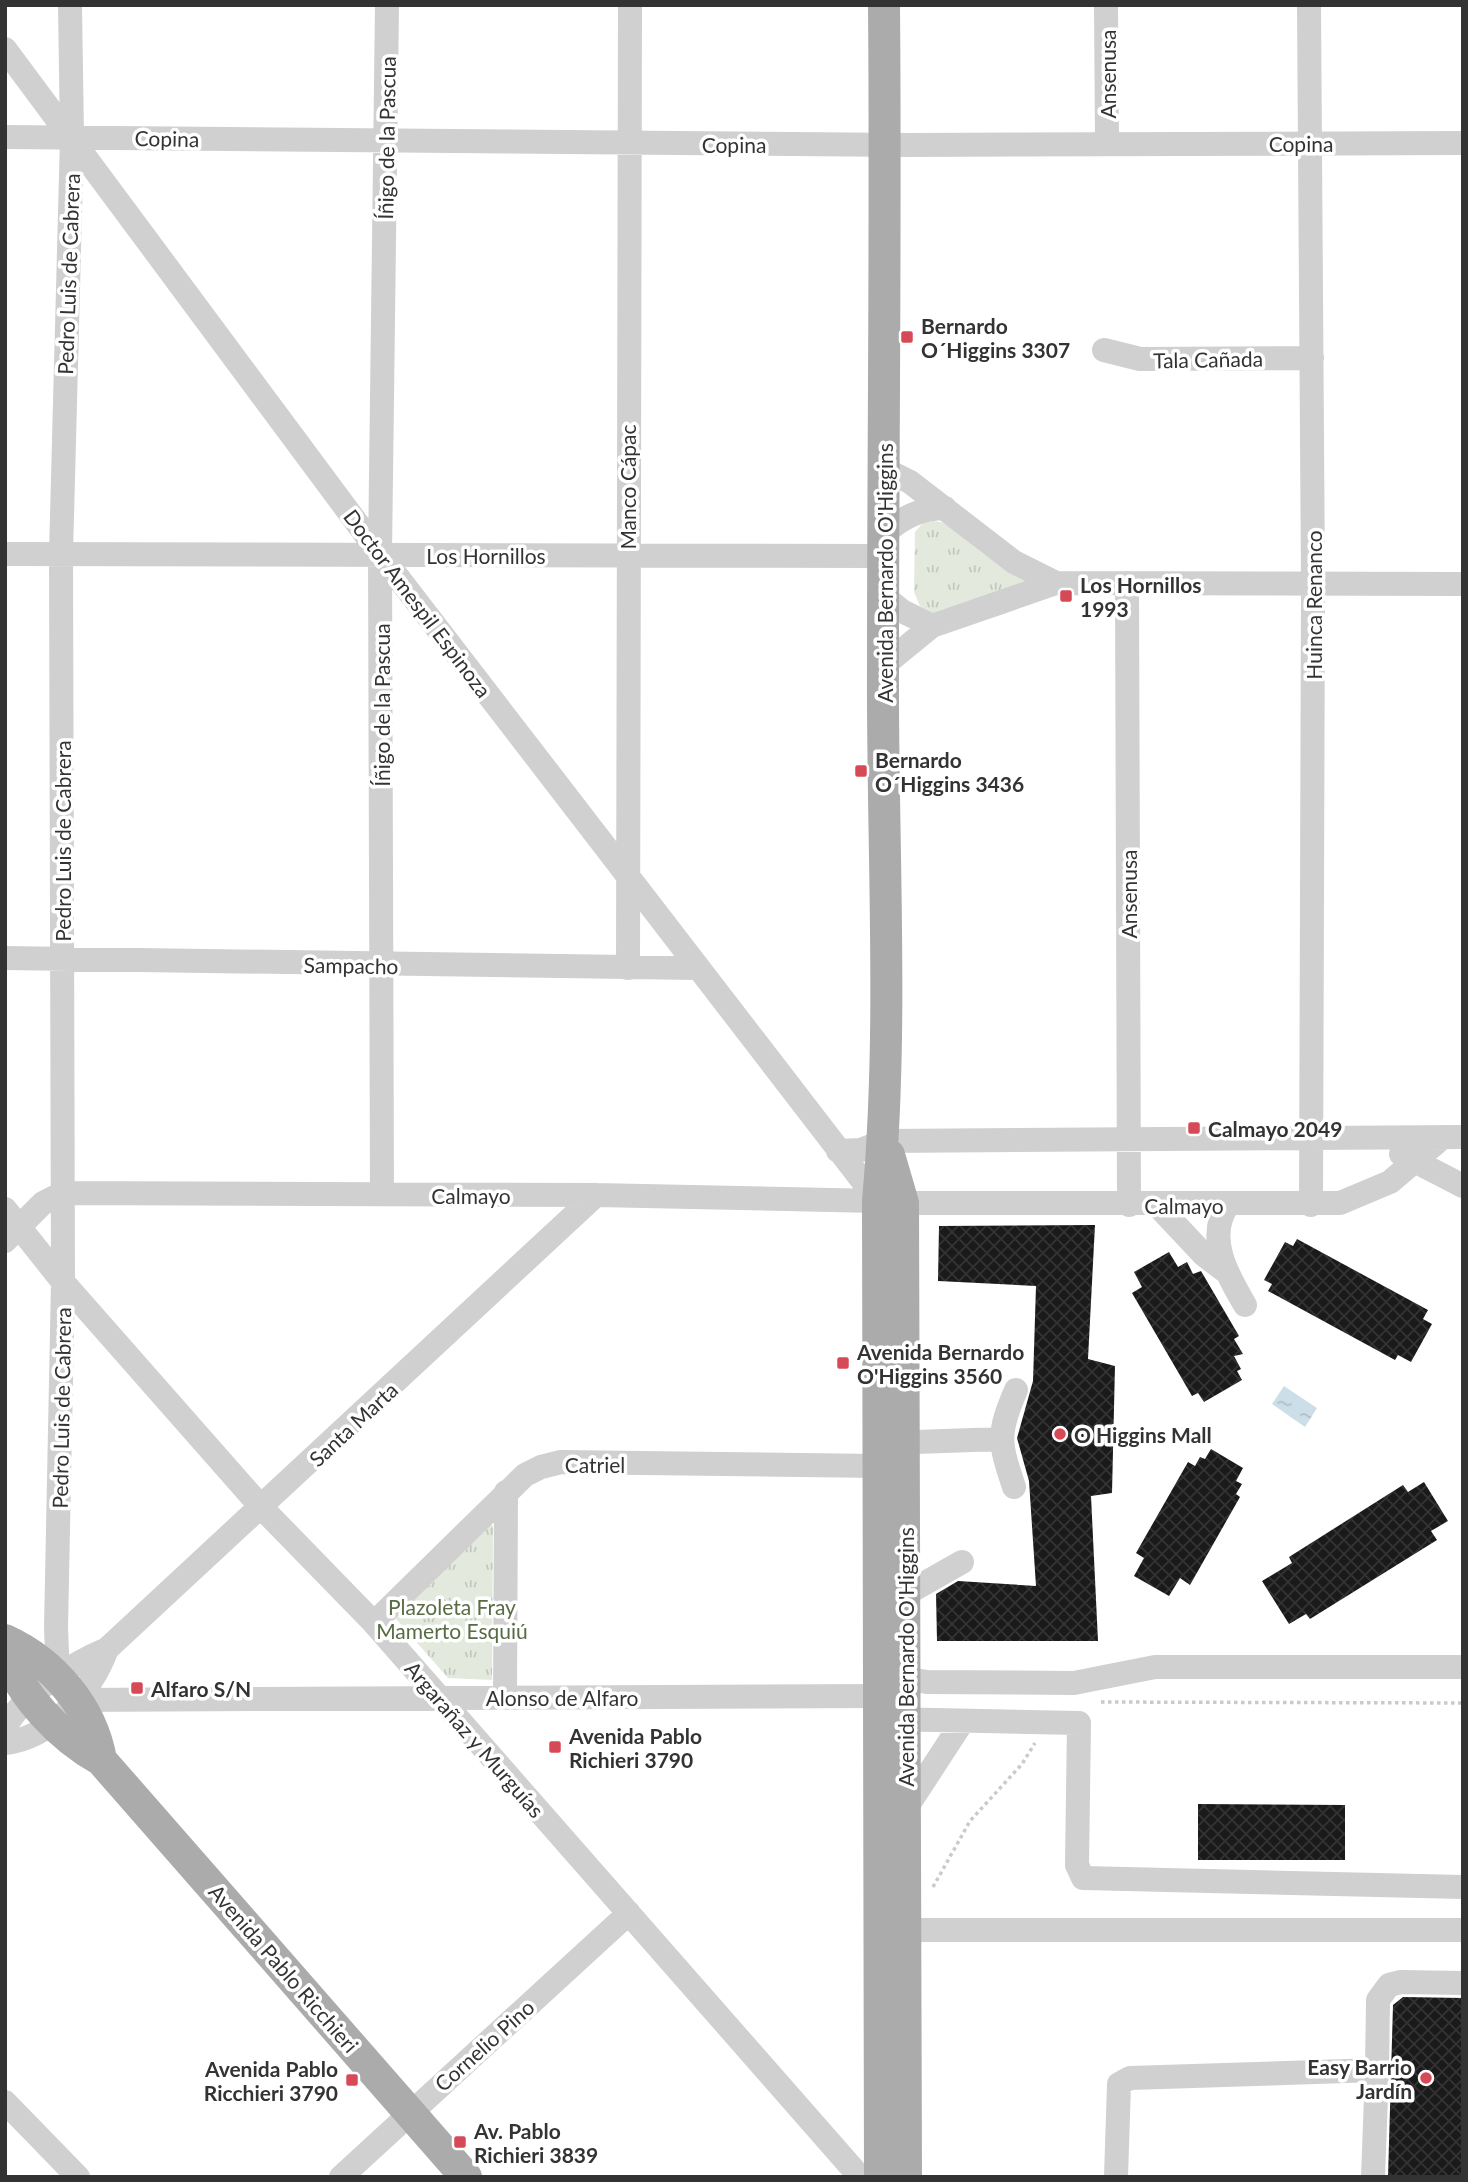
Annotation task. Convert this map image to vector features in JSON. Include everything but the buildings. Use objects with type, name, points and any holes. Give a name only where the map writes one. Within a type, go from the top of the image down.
[{"type":"main road","name":"Avenida Bernardo O'Higgins","points":[[880,2177],[888,1712],[887,1451],[891,1202],[884,1140],[884,5]]},
{"type":"main road","name":"Avenida Bernardo O'Higgins","points":[[887,1451],[904,1595],[904,1678],[888,1712],[905,1810],[906,2177]]},
{"type":"main road","name":"Avenida Pablo Ricchieri","points":[[5,1640],[32,1652],[67,1689],[97,1736],[101,1760]]},
{"type":"main road","name":"Avenida Pablo Ricchieri","points":[[5,1650],[10,1665],[32,1698],[79,1748],[101,1760],[466,2177]]},
{"type":"street","name":"Pedro Luis de Cabrera","points":[[67,1689],[61,554],[72,137],[70,5]]},
{"type":"street","name":"Íñigo de la Pascua","points":[[382,1194],[380,554],[387,5]]},
{"type":"street","name":"Manco Cápac","points":[[628,968],[626,874],[630,5]]},
{"type":"street","name":"Ansenusa","points":[[1106,5],[1107,142]]},
{"type":"street","name":"Huinca Renanco","points":[[1309,5],[1313,583],[1311,1205]]},
{"type":"street","name":"Doctor Amespil Espinoza","points":[[5,49],[380,554],[696,968],[838,1151],[891,1202]]},
{"type":"street","name":"Copina","points":[[5,137],[885,145],[1107,142],[1463,143]]},
{"type":"street","name":"Tala Cañada","points":[[1104,350],[1140,359],[1312,358]]},
{"type":"street","points":[[884,468],[910,482],[1014,562],[1056,583]]},
{"type":"street","points":[[883,545],[906,515],[923,509],[945,508]]},
{"type":"street","name":"Los Hornillos","points":[[5,554],[627,555],[883,545]]},
{"type":"street","points":[[883,666],[932,626],[1056,583],[1463,584]]},
{"type":"street","name":"Ansenusa","points":[[1128,583],[1129,1205]]},
{"type":"street","points":[[883,596],[902,611],[932,626]]},
{"type":"street","name":"Sampacho","points":[[5,958],[696,968]]},
{"type":"street","points":[[838,1151],[861,1150],[884,1140],[1453,1137],[1454,1181],[1366,1138]]},
{"type":"street","name":"Calmayo","points":[[63,1193],[596,1195],[891,1202],[1311,1205],[1340,1203],[1361,1196],[1390,1182],[1415,1161],[1453,1137]]},
{"type":"street","points":[[10,1226],[63,1193]]},
{"type":"street","name":"Santa Marta","points":[[5,1728],[15,1713],[32,1698],[67,1689],[97,1675],[107,1649],[262,1508],[596,1195]]},
{"type":"street","points":[[1157,1205],[1204,1255],[1225,1270]]},
{"type":"street","points":[[1228,1205],[1221,1214],[1218,1233],[1225,1270],[1245,1305]]},
{"type":"street","name":"Argarañaz y Murguías","points":[[10,1226],[63,1282],[262,1508],[374,1623],[860,2177]]},
{"type":"street","points":[[1014,1487],[1001,1439],[1002,1423],[1016,1390]]},
{"type":"street","name":"Catriel","points":[[374,1623],[506,1492],[541,1467],[561,1462],[887,1451],[1001,1439]]},
{"type":"street","points":[[505,1697],[506,1492]]},
{"type":"street","points":[[904,1595],[962,1562]]},
{"type":"street","points":[[904,1678],[1078,1708],[1155,1667],[1463,1667]]},
{"type":"street","name":"Santa Marta","points":[[5,1743],[32,1736],[53,1721],[67,1689]]},
{"type":"street","name":"Alonso de Alfaro","points":[[67,1689],[505,1697],[888,1712],[963,1721],[1039,1722],[1078,1708]]},
{"type":"street","points":[[1078,1708],[1077,1865],[1083,1878],[1463,1887]]},
{"type":"street","points":[[905,1810],[963,1721]]},
{"type":"street","name":"Cornelio Pino","points":[[341,2177],[629,1913]]},
{"type":"street","points":[[906,1930],[1463,1930]]},
{"type":"street","points":[[1373,2177],[1378,2000],[1389,1985],[1401,1982],[1463,1983]]},
{"type":"street","points":[[1116,2177],[1119,2084],[1130,2078],[1377,2070]]},
{"type":"street","points":[[5,2102],[78,2177]]},
{"type":"path","points":[[1078,1708],[1463,1703]]},
{"type":"path","points":[[930,1892],[970,1821],[1022,1764],[1039,1735],[1039,1722]]},
{"type":"green space","points":[[923,523],[945,523],[985,555],[1034,579],[932,616],[920,606],[914,592],[915,532]]},
{"type":"green space","name":"Plazoleta Fray Mamerto Esquiú","points":[[488,1523],[493,1526],[492,1680],[448,1678],[396,1619]]},
{"type":"water","points":[[1284,1386],[1317,1408],[1305,1427],[1272,1404]]},
{"type":"place","name":"Bernardo O´Higgins 3307","points":[[907,337]]},
{"type":"place","name":"Los Hornillos 1993","points":[[1066,596]]},
{"type":"place","name":"Bernardo O´Higgins 3436","points":[[861,771]]},
{"type":"place","name":"Calmayo 2049","points":[[1194,1128]]},
{"type":"place","name":"Avenida Bernardo O'Higgins 3560","points":[[843,1363]]},
{"type":"place","name":"O Higgins Mall","points":[[1060,1434]]},
{"type":"place","name":"Alfaro S/N","points":[[137,1688]]},
{"type":"place","name":"Avenida Pablo Richieri 3790","points":[[555,1747]]},
{"type":"place","name":"Easy Barrio Jardín","points":[[1426,2078]]},
{"type":"place","name":"Avenida Pablo Ricchieri 3790","points":[[352,2080]]},
{"type":"place","name":"Av. Pablo Richieri 3839","points":[[460,2142]]}]
